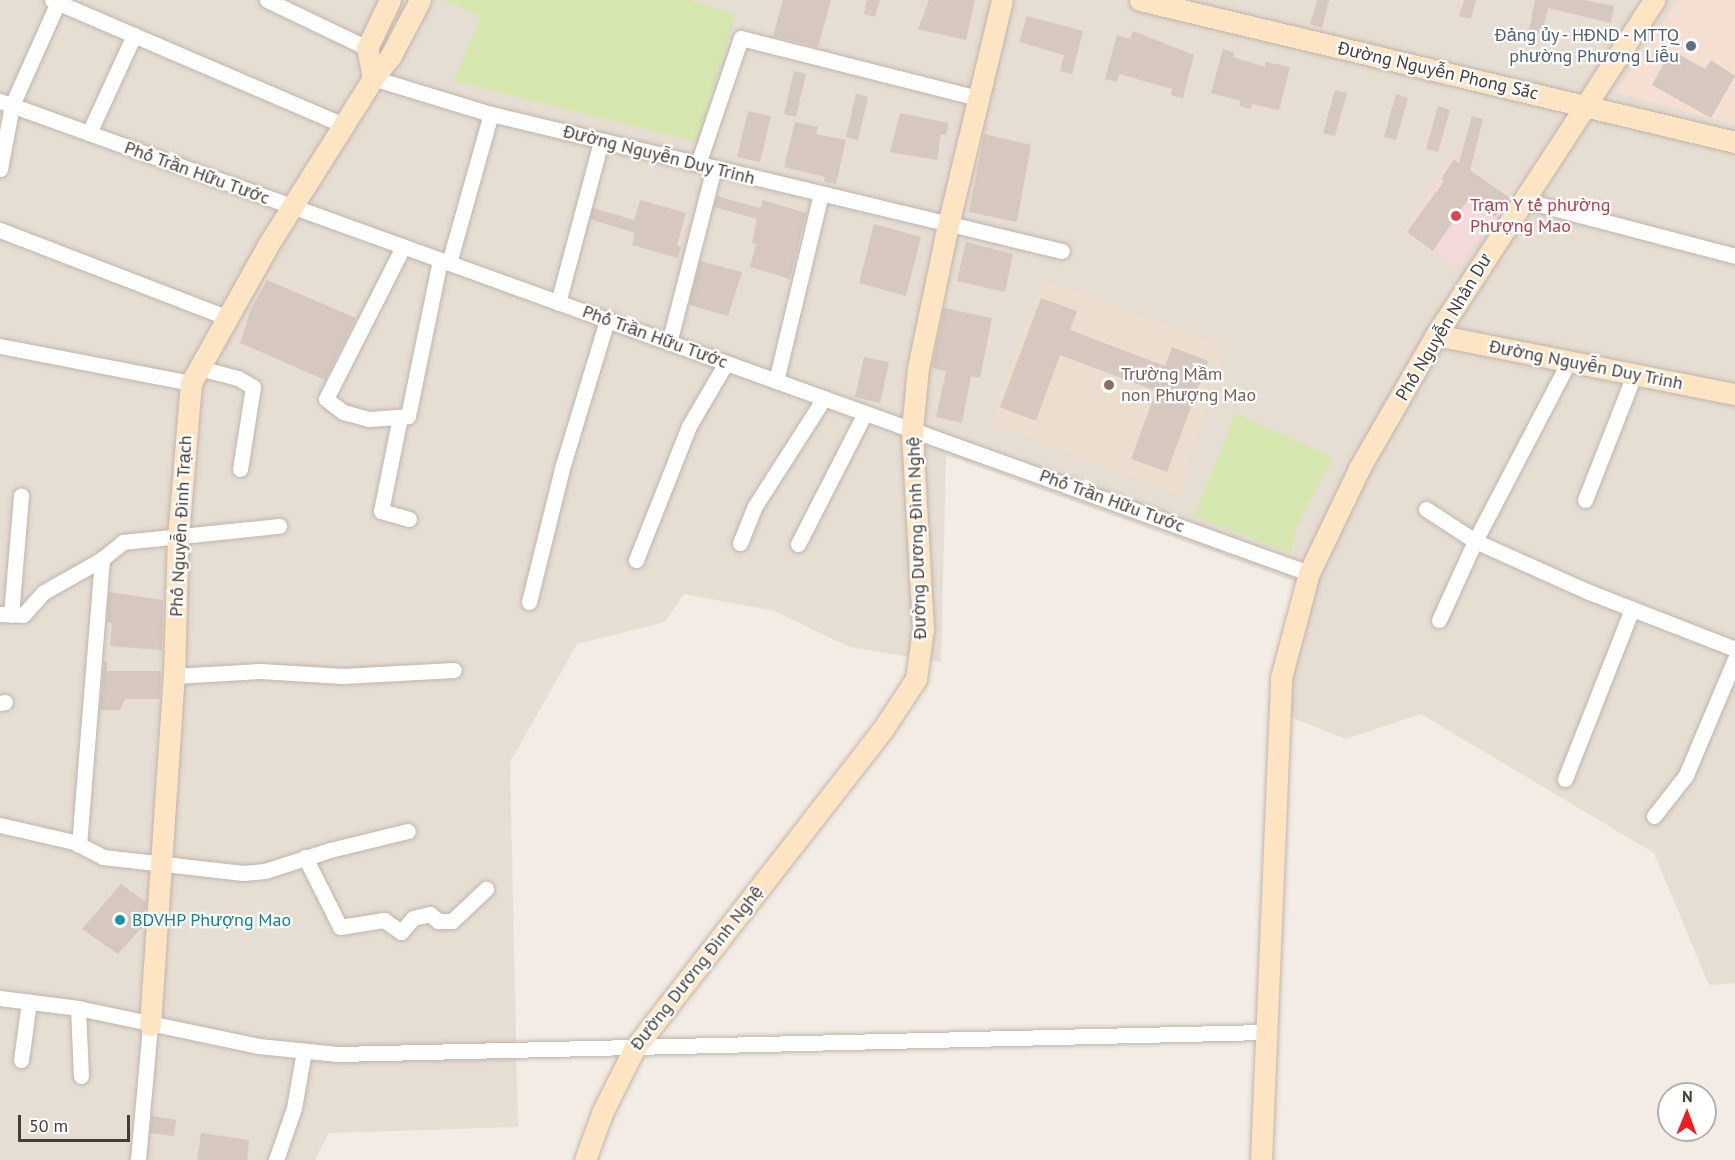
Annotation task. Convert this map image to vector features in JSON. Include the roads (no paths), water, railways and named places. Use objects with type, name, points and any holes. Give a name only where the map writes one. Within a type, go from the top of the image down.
[{"type":"street","points":[[267,0],[367,48]]},
{"type":"street","points":[[373,78],[367,48],[390,0]]},
{"type":"street","name":"Phố Nguyễn Đình Trạch","points":[[150,1025],[163,866],[174,676],[178,537],[195,376],[226,317],[291,208],[304,193],[373,78],[390,57],[420,0]]},
{"type":"street","name":"Đường Dương Đình Nghệ","points":[[585,1160],[602,1113],[634,1049],[881,732],[916,679],[923,629],[912,430],[918,368],[948,225],[1002,0]]},
{"type":"street","name":"Đường Nguyễn Phong Sắc","points":[[1140,0],[1735,142]]},
{"type":"street","name":"Phố Nguyễn Nhân Dư","points":[[1261,1160],[1281,678],[1309,573],[1360,467],[1436,335],[1654,0]]},
{"type":"street","points":[[0,169],[6,103],[54,1],[344,125]]},
{"type":"street","points":[[88,133],[134,35]]},
{"type":"street","points":[[698,164],[741,38],[978,98]]},
{"type":"street","name":"Đường Nguyễn Duy Trinh","points":[[373,78],[491,114],[1062,251]]},
{"type":"street","name":"Phố Trần Hữu Tước","points":[[6,103],[291,208],[1309,573]]},
{"type":"street","points":[[403,247],[326,399],[343,412],[369,419],[408,416],[444,261],[491,114]]},
{"type":"street","points":[[558,303],[601,141]]},
{"type":"street","points":[[669,343],[714,168]]},
{"type":"street","points":[[776,381],[821,194]]},
{"type":"street","points":[[1522,200],[1735,256]]},
{"type":"street","points":[[0,230],[226,317]]},
{"type":"street","points":[[529,602],[562,465],[607,320]]},
{"type":"street","name":"Đường Nguyễn Duy Trinh","points":[[1436,335],[1568,363],[1735,394]]},
{"type":"street","points":[[0,346],[56,360],[195,376],[238,378],[253,387],[240,469]]},
{"type":"street","points":[[636,560],[689,426],[726,363]]},
{"type":"street","points":[[1439,620],[1475,541],[1568,363]]},
{"type":"street","points":[[1585,500],[1634,375]]},
{"type":"street","points":[[740,543],[755,506],[824,398]]},
{"type":"street","points":[[798,544],[865,412]]},
{"type":"street","points":[[400,417],[381,511],[409,519]]},
{"type":"street","points":[[21,495],[5,615],[23,615],[44,592],[102,559],[123,542],[279,526]]},
{"type":"street","points":[[1426,508],[1475,541],[1632,609],[1735,649]]},
{"type":"street","points":[[79,844],[102,559]]},
{"type":"street","points":[[1565,779],[1632,609]]},
{"type":"street","points":[[1654,816],[1686,775],[1735,659]]},
{"type":"street","points":[[174,676],[260,671],[343,676],[454,670]]},
{"type":"street","points":[[0,825],[79,844],[88,853],[103,857],[163,866],[243,873],[265,871],[305,857],[408,831]]},
{"type":"street","points":[[305,857],[340,927],[384,920],[401,932],[413,918],[430,914],[438,921],[452,921],[486,889]]},
{"type":"street","points":[[0,999],[78,1008],[258,1046],[338,1054],[634,1049],[1268,1032]]},
{"type":"street","points":[[21,1060],[29,1002]]},
{"type":"street","points":[[78,1008],[81,1076]]},
{"type":"street","points":[[138,1160],[150,1025]]},
{"type":"street","points":[[276,1160],[294,1108],[304,1051]]},
{"type":"place","name":"Đảng ủy - HĐND - MTTQ phường Phương Liễu","points":[[1691,46]]},
{"type":"place","name":"Trạm Y tế phường Phượng Mao","points":[[1456,216]]},
{"type":"place","name":"Trường Mầm non Phượng Mao","points":[[1109,385]]},
{"type":"place","name":"BDVHP Phượng Mao","points":[[120,920]]}]
